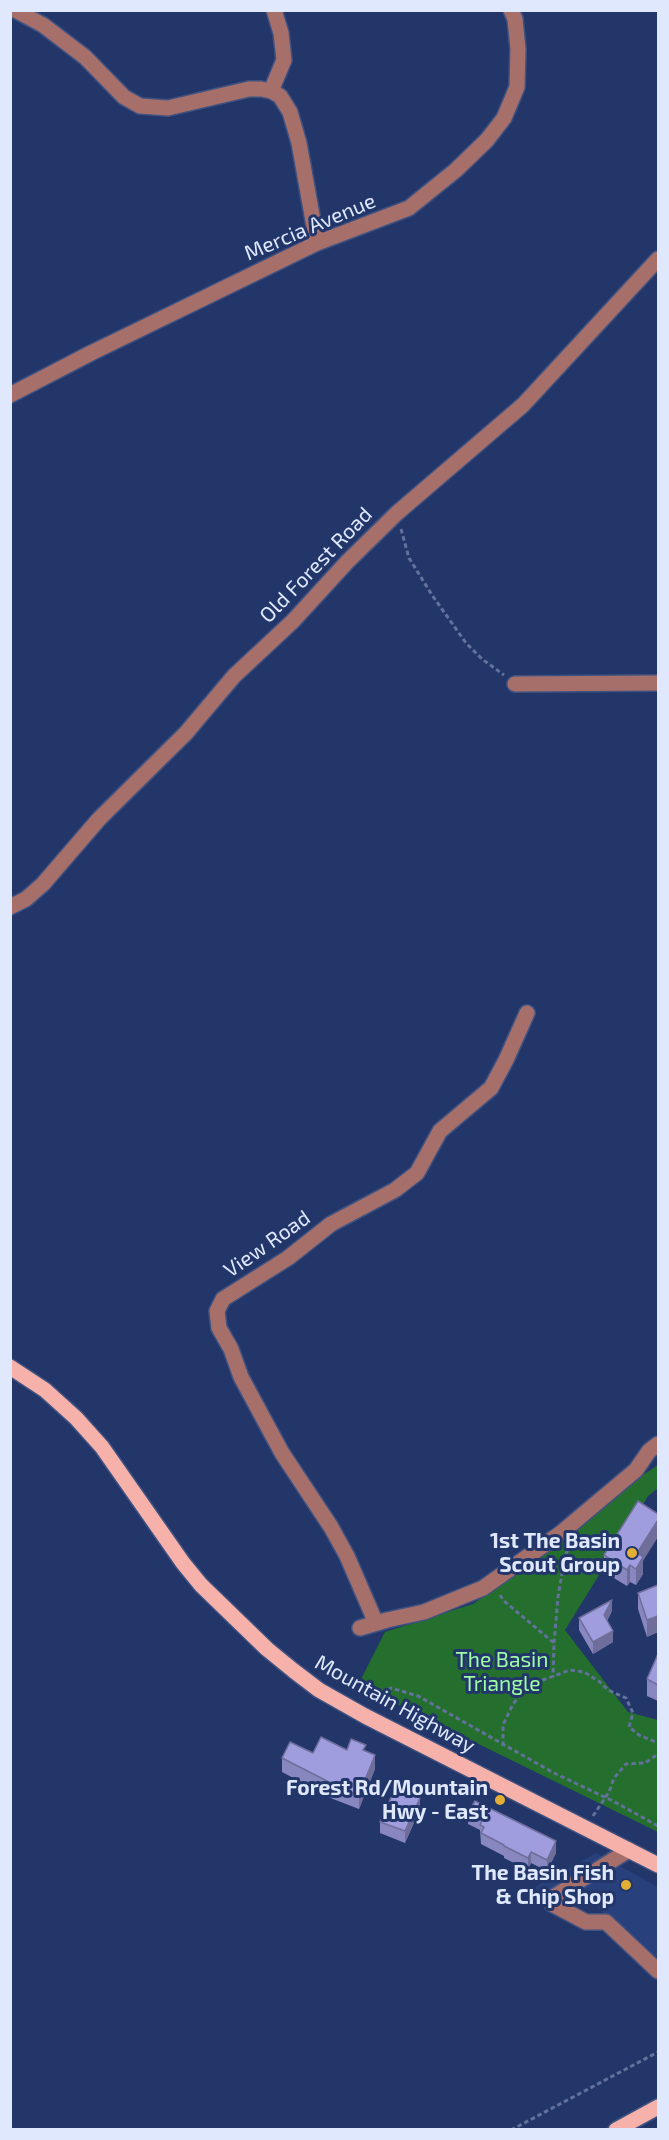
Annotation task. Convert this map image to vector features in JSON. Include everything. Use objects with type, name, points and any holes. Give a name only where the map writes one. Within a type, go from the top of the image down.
[{"type":"main road","name":"Mountain Highway","points":[[10,1366],[45,1390],[76,1418],[102,1448],[183,1563],[221,1606],[294,1671],[319,1690],[348,1707],[658,1865]]},
{"type":"main road","points":[[616,2130],[658,2107]]},
{"type":"street","points":[[15,10],[43,25],[85,57],[124,97],[140,106],[168,108],[261,88],[280,96],[290,112],[299,143],[317,243]]},
{"type":"street","points":[[271,91],[284,60],[281,33],[274,10]]},
{"type":"street","name":"Mercia Avenue","points":[[10,395],[317,243],[409,208],[456,170],[487,140],[504,118],[517,87],[518,50],[515,19],[511,10]]},
{"type":"street","name":"Old Forest Road","points":[[10,907],[26,899],[43,884],[99,819],[186,733],[234,676],[292,621],[397,513],[523,405],[658,259]]},
{"type":"street","points":[[515,684],[658,683]]},
{"type":"street","name":"View Road","points":[[376,1623],[347,1556],[331,1527],[282,1452],[242,1377],[231,1349],[219,1328],[217,1311],[224,1299],[288,1258],[331,1224],[395,1190],[417,1173],[440,1131],[491,1088],[527,1013]]},
{"type":"street","points":[[636,1470],[649,1451],[658,1444]]},
{"type":"street","points":[[360,1628],[424,1612],[483,1588],[561,1533],[636,1470],[658,1460]]},
{"type":"street","points":[[629,1850],[555,1896],[552,1904],[586,1922],[606,1922],[658,1971]]},
{"type":"path","points":[[397,513],[409,558],[432,595],[466,643],[482,659],[515,684]]},
{"type":"path","points":[[553,1677],[558,1597],[565,1557],[572,1540]]},
{"type":"path","points":[[490,1583],[504,1601],[554,1643]]},
{"type":"path","points":[[503,1746],[503,1725],[513,1704],[524,1690],[570,1670],[584,1672],[608,1690],[626,1698],[633,1713],[629,1727],[639,1735],[658,1743]]},
{"type":"path","points":[[348,1707],[369,1700],[391,1688],[418,1696],[503,1746],[614,1801],[658,1826]]},
{"type":"path","points":[[593,1816],[609,1792],[614,1778],[626,1764],[645,1763],[658,1754]]},
{"type":"path","points":[[511,2130],[658,2052]]},
{"type":"shaded area","points":[[596,1853],[658,1887],[658,1966],[588,1898],[562,1914],[529,1890]]},
{"type":"green space","name":"The Basin Triangle","points":[[658,1465],[658,1488],[648,1496],[565,1630],[628,1712],[658,1720],[658,1832],[358,1685],[385,1632],[473,1604],[519,1571],[620,1490]]},
{"type":"building","points":[[638,1501],[658,1514],[658,1520],[637,1553],[643,1557],[636,1569],[630,1565],[627,1570],[604,1555]]},
{"type":"building","points":[[658,1585],[658,1616],[647,1620],[638,1593]]},
{"type":"building","points":[[612,1600],[604,1615],[613,1631],[593,1642],[579,1618]]},
{"type":"building","points":[[658,1654],[658,1685],[647,1679]]},
{"type":"building","points":[[321,1737],[347,1750],[351,1739],[366,1745],[363,1750],[375,1755],[359,1795],[282,1758],[290,1742],[313,1753]]},
{"type":"building","points":[[397,1784],[420,1798],[405,1831],[380,1822]]},
{"type":"building","points":[[475,1801],[556,1841],[547,1860],[531,1852],[528,1858],[481,1833],[484,1827],[480,1825],[482,1820],[468,1813]]},
{"type":"place","name":"1st The Basin Scout Group","points":[[632,1553]]},
{"type":"place","name":"Forest Rd/Mountain Hwy - East","points":[[500,1800]]},
{"type":"place","name":"The Basin Fish & Chip Shop","points":[[626,1885]]}]
